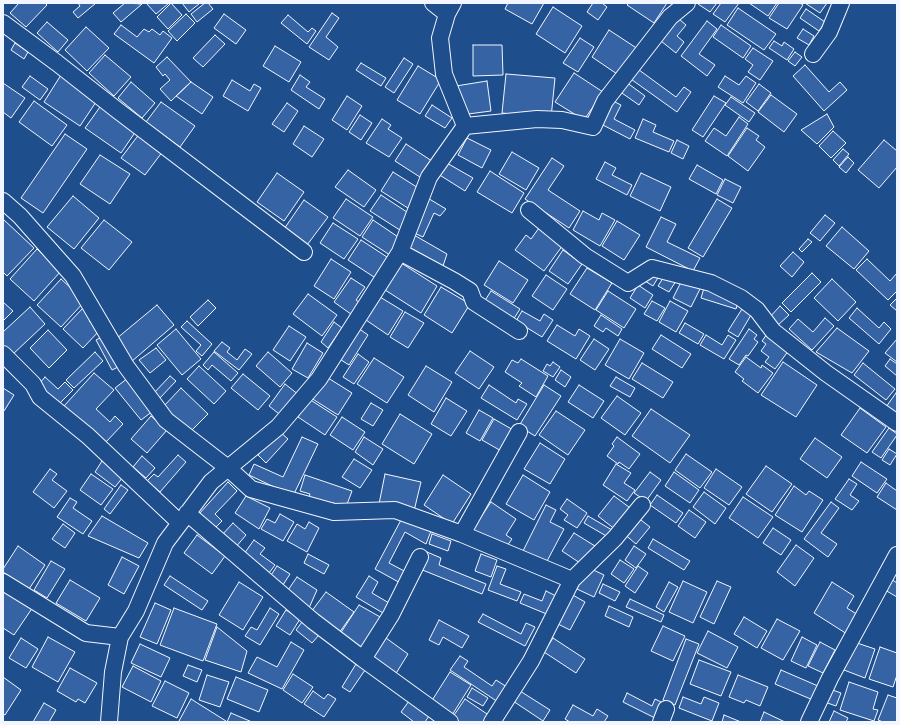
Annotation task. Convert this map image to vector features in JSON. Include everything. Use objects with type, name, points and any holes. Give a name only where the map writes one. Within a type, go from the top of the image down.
[{"type":"street","points":[[433,3],[450,9],[440,38],[444,74],[465,126]]},
{"type":"street","points":[[109,722],[113,672],[120,637],[136,611],[165,543],[210,482],[278,427],[319,379],[400,252],[429,177],[465,126],[537,119],[562,120],[593,128],[605,101],[670,17],[687,3]]},
{"type":"street","points":[[813,54],[829,32],[841,3]]},
{"type":"street","points":[[3,23],[304,252]]},
{"type":"street","points":[[3,201],[20,216],[73,276],[126,366],[166,420],[228,468],[251,489],[334,512],[395,510],[462,534],[572,580]]},
{"type":"street","points":[[529,210],[585,256],[628,283],[652,268],[711,283],[742,298],[757,310],[773,331],[826,373],[897,423]]},
{"type":"street","points":[[400,252],[470,291],[474,302],[519,332]]},
{"type":"street","points":[[3,354],[34,384],[40,397],[88,436],[183,518],[313,621],[450,722]]},
{"type":"street","points":[[462,534],[519,432]]},
{"type":"street","points":[[492,722],[531,661],[572,580],[615,538],[642,505]]},
{"type":"street","points":[[808,722],[830,678],[897,555]]},
{"type":"street","points":[[363,659],[391,614],[420,557]]},
{"type":"street","points":[[3,582],[86,633],[120,637]]},
{"type":"building","points":[[19,3],[45,3],[47,5],[26,27],[10,13]]},
{"type":"building","points":[[78,3],[96,3],[78,18],[73,12],[80,6]]},
{"type":"building","points":[[125,3],[142,4],[121,22],[113,13]]},
{"type":"building","points":[[146,3],[169,3],[156,14]]},
{"type":"building","points":[[171,3],[182,15],[168,29],[157,17]]},
{"type":"building","points":[[182,3],[200,3],[189,12]]},
{"type":"building","points":[[205,3],[208,3],[213,9],[197,22],[191,14]]},
{"type":"building","points":[[508,3],[544,3],[532,24],[505,9]]},
{"type":"building","points":[[593,3],[602,3],[607,7],[598,20],[587,12]]},
{"type":"building","points":[[629,3],[667,3],[654,23],[627,5]]},
{"type":"building","points":[[717,3],[710,12],[698,4]]},
{"type":"building","points":[[721,3],[739,3],[725,22],[713,14]]},
{"type":"building","points":[[749,3],[777,3],[768,16]]},
{"type":"building","points":[[779,3],[800,3],[803,5],[787,29],[769,18]]},
{"type":"building","points":[[805,3],[827,3],[820,13]]},
{"type":"building","points":[[553,7],[582,26],[565,53],[536,34]]},
{"type":"building","points":[[738,8],[776,34],[764,50],[727,25]]},
{"type":"building","points":[[806,9],[825,22],[819,31],[800,18]]},
{"type":"building","points":[[332,13],[339,18],[326,37],[338,47],[329,60],[309,47]]},
{"type":"building","points":[[186,14],[195,23],[177,41],[168,31]]},
{"type":"building","points":[[224,14],[246,30],[236,44],[214,28]]},
{"type":"building","points":[[288,15],[308,32],[312,28],[316,31],[307,44],[281,23]]},
{"type":"building","points":[[679,19],[686,25],[677,36],[684,42],[676,53],[661,41]]},
{"type":"building","points":[[707,21],[717,29],[699,54],[715,65],[707,76],[681,56]]},
{"type":"building","points":[[47,22],[68,40],[58,52],[37,33]]},
{"type":"building","points":[[121,25],[137,37],[144,29],[149,32],[152,29],[160,35],[163,31],[172,38],[154,63],[114,34]]},
{"type":"building","points":[[721,25],[751,46],[743,58],[713,37]]},
{"type":"building","points":[[86,27],[109,48],[87,71],[65,50]]},
{"type":"building","points":[[803,29],[814,36],[809,45],[797,38]]},
{"type":"building","points":[[609,30],[638,49],[620,76],[592,57]]},
{"type":"building","points":[[215,35],[225,44],[203,67],[193,58]]},
{"type":"building","points":[[580,38],[594,47],[578,72],[563,63]]},
{"type":"building","points":[[774,41],[782,46],[784,42],[794,49],[787,60],[769,48]]},
{"type":"building","points":[[15,43],[28,52],[24,59],[11,50]]},
{"type":"building","points":[[473,45],[502,45],[503,75],[473,76]]},
{"type":"building","points":[[275,46],[301,62],[289,82],[263,66]]},
{"type":"building","points":[[753,48],[773,61],[760,80],[748,72],[753,65],[745,59]]},
{"type":"building","points":[[795,52],[802,57],[795,66],[788,61]]},
{"type":"building","points":[[105,55],[131,77],[114,96],[89,73]]},
{"type":"building","points":[[167,57],[191,82],[171,101],[160,89],[170,80],[165,74],[163,76],[156,67]]},
{"type":"building","points":[[404,58],[413,64],[394,93],[385,87]]},
{"type":"building","points":[[361,63],[386,78],[381,86],[356,70]]},
{"type":"building","points":[[805,65],[829,92],[840,82],[847,90],[824,111],[793,76]]},
{"type":"building","points":[[418,66],[441,80],[420,114],[397,100]]},
{"type":"building","points":[[635,67],[676,97],[684,87],[691,92],[677,112],[628,77]]},
{"type":"building","points":[[574,73],[603,92],[584,120],[555,102]]},
{"type":"building","points":[[506,74],[555,78],[551,118],[502,113]]},
{"type":"building","points":[[61,75],[98,99],[80,126],[44,102]]},
{"type":"building","points":[[300,75],[310,82],[306,87],[325,99],[319,109],[291,90]]},
{"type":"building","points":[[30,76],[48,89],[40,100],[22,87]]},
{"type":"building","points":[[725,76],[739,85],[746,76],[756,83],[743,103],[718,87]]},
{"type":"building","points":[[232,80],[250,91],[254,84],[261,88],[248,111],[223,96]]},
{"type":"building","points":[[487,81],[491,111],[468,114],[456,86]]},
{"type":"building","points":[[131,82],[155,103],[142,118],[118,98]]},
{"type":"building","points":[[191,82],[213,97],[202,114],[176,96]]},
{"type":"building","points":[[626,82],[645,96],[639,105],[619,91]]},
{"type":"building","points":[[3,83],[25,98],[11,118],[3,112]]},
{"type":"building","points":[[759,84],[771,93],[758,111],[746,102]]},
{"type":"building","points":[[771,95],[797,114],[784,132],[758,112]]},
{"type":"building","points":[[347,96],[362,106],[347,130],[332,120]]},
{"type":"building","points":[[714,96],[726,103],[703,137],[692,130]]},
{"type":"building","points":[[731,97],[755,113],[749,122],[725,105]]},
{"type":"building","points":[[611,100],[621,105],[614,119],[635,130],[630,139],[599,123]]},
{"type":"building","points":[[34,101],[67,125],[52,146],[19,122]]},
{"type":"building","points":[[161,102],[195,126],[180,147],[146,122]]},
{"type":"building","points":[[287,103],[298,111],[284,132],[272,124]]},
{"type":"building","points":[[432,105],[452,118],[445,128],[425,116]]},
{"type":"building","points":[[100,107],[136,131],[121,153],[85,128]]},
{"type":"building","points":[[827,114],[834,127],[817,144],[801,130]]},
{"type":"building","points":[[360,115],[372,123],[361,140],[349,132]]},
{"type":"building","points":[[739,117],[748,124],[727,156],[705,141],[714,128],[726,136]]},
{"type":"building","points":[[382,119],[391,125],[388,129],[402,138],[389,157],[366,143]]},
{"type":"building","points":[[643,119],[656,125],[653,132],[674,141],[669,152],[635,138]]},
{"type":"building","points":[[304,126],[324,139],[312,157],[293,144]]},
{"type":"building","points":[[747,128],[759,136],[756,140],[765,147],[748,171],[728,156]]},
{"type":"building","points":[[833,131],[846,143],[831,158],[819,146]]},
{"type":"building","points":[[140,133],[163,151],[145,175],[121,158]]},
{"type":"building","points":[[65,134],[87,149],[43,213],[21,198]]},
{"type":"building","points":[[467,138],[491,150],[482,168],[458,155]]},
{"type":"building","points":[[677,140],[689,146],[683,159],[671,153]]},
{"type":"building","points":[[884,140],[897,151],[897,167],[879,188],[858,170]]},
{"type":"building","points":[[406,144],[435,163],[423,179],[395,161]]},
{"type":"building","points":[[843,149],[849,154],[839,166],[833,160]]},
{"type":"building","points":[[512,152],[539,168],[526,190],[499,174]]},
{"type":"building","points":[[100,155],[130,174],[110,204],[80,184]]},
{"type":"building","points":[[848,157],[854,163],[846,173],[839,167]]},
{"type":"building","points":[[552,158],[564,166],[548,190],[580,211],[569,228],[525,199]]},
{"type":"building","points":[[445,162],[473,178],[465,191],[438,174]]},
{"type":"building","points":[[605,162],[616,168],[612,175],[632,185],[627,195],[596,179]]},
{"type":"building","points":[[697,165],[723,180],[716,194],[689,179]]},
{"type":"building","points":[[348,170],[376,190],[364,207],[335,187]]},
{"type":"building","points":[[490,171],[524,193],[512,213],[477,192]]},
{"type":"building","points":[[393,172],[423,191],[411,210],[381,191]]},
{"type":"building","points":[[277,173],[304,192],[284,221],[257,202]]},
{"type":"building","points":[[641,173],[671,187],[660,211],[630,196]]},
{"type":"building","points":[[725,179],[741,187],[733,203],[717,195]]},
{"type":"building","points":[[381,195],[413,216],[403,232],[370,211]]},
{"type":"building","points":[[73,196],[99,218],[74,249],[47,227]]},
{"type":"building","points":[[426,197],[446,209],[440,216],[434,213],[423,237],[412,232]]},
{"type":"building","points":[[346,199],[373,217],[360,236],[333,218]]},
{"type":"building","points":[[717,199],[732,208],[703,257],[688,248]]},
{"type":"building","points":[[304,200],[328,217],[307,245],[284,229]]},
{"type":"building","points":[[583,211],[599,220],[602,213],[615,220],[600,246],[573,230]]},
{"type":"building","points":[[825,215],[835,223],[820,241],[810,233]]},
{"type":"building","points":[[661,217],[676,224],[667,242],[700,258],[693,271],[646,247]]},
{"type":"building","points":[[3,219],[34,248],[7,276],[3,272]]},
{"type":"building","points":[[104,220],[132,242],[109,270],[81,248]]},
{"type":"building","points":[[373,220],[404,241],[393,257],[362,237]]},
{"type":"building","points":[[617,221],[640,235],[624,260],[602,246]]},
{"type":"building","points":[[333,223],[358,239],[344,259],[320,243]]},
{"type":"building","points":[[842,227],[869,251],[854,269],[826,246]]},
{"type":"building","points":[[539,228],[563,245],[544,271],[515,250],[526,235],[531,239]]},
{"type":"building","points":[[414,235],[447,254],[443,266],[407,246]]},
{"type":"building","points":[[808,239],[812,242],[802,252],[799,249]]},
{"type":"building","points":[[361,240],[390,259],[377,279],[348,260]]},
{"type":"building","points":[[37,249],[61,271],[34,301],[10,279]]},
{"type":"building","points":[[563,250],[582,264],[568,284],[549,271]]},
{"type":"building","points":[[793,252],[804,262],[792,277],[780,266]]},
{"type":"building","points":[[331,259],[351,272],[334,299],[314,286]]},
{"type":"building","points":[[867,259],[890,281],[897,273],[897,291],[888,300],[856,270]]},
{"type":"building","points":[[398,261],[437,286],[421,313],[382,288]]},
{"type":"building","points":[[499,261],[528,280],[513,303],[484,285]]},
{"type":"building","points":[[587,268],[612,283],[595,310],[570,294]]},
{"type":"building","points":[[651,271],[659,276],[653,286],[645,281]]},
{"type":"building","points":[[812,273],[821,282],[791,312],[782,303]]},
{"type":"building","points":[[546,275],[567,289],[553,310],[532,296]]},
{"type":"building","points":[[665,275],[676,281],[669,292],[658,286]]},
{"type":"building","points":[[351,278],[365,287],[356,300],[363,305],[355,317],[334,302]]},
{"type":"building","points":[[683,278],[701,287],[691,307],[673,298]]},
{"type":"building","points":[[61,279],[85,301],[61,327],[37,305]]},
{"type":"building","points":[[832,279],[856,302],[838,321],[814,298]]},
{"type":"building","points":[[638,285],[653,295],[645,308],[630,298]]},
{"type":"building","points":[[441,287],[470,304],[452,333],[424,315]]},
{"type":"building","points":[[704,288],[739,299],[736,309],[701,298]]},
{"type":"building","points":[[491,291],[520,309],[513,320],[484,302]]},
{"type":"building","points":[[608,291],[636,309],[624,328],[596,310]]},
{"type":"building","points":[[308,294],[337,315],[322,336],[293,314]]},
{"type":"building","points":[[380,297],[403,311],[388,335],[366,320]]},
{"type":"building","points":[[897,298],[897,311],[890,305]]},
{"type":"building","points":[[208,300],[216,308],[198,326],[190,317]]},
{"type":"building","points":[[652,301],[665,308],[657,321],[644,314]]},
{"type":"building","points":[[670,301],[688,311],[676,332],[659,322]]},
{"type":"building","points":[[3,302],[13,311],[3,321]]},
{"type":"building","points":[[157,305],[174,325],[131,362],[116,339]]},
{"type":"building","points":[[780,306],[789,315],[777,326],[769,318]]},
{"type":"building","points":[[30,307],[45,324],[12,355],[3,346],[3,332]]},
{"type":"building","points":[[84,307],[94,316],[89,321],[99,331],[83,348],[63,329]]},
{"type":"building","points":[[857,308],[879,328],[884,322],[891,329],[879,344],[849,318]]},
{"type":"building","points":[[742,309],[751,315],[738,337],[728,331]]},
{"type":"building","points":[[522,311],[540,321],[544,314],[553,320],[542,337],[516,321]]},
{"type":"building","points":[[405,312],[424,323],[408,348],[390,337]]},
{"type":"building","points":[[601,315],[622,329],[618,336],[606,328],[603,332],[594,326]]},
{"type":"building","points":[[825,318],[834,326],[812,350],[789,329],[798,319],[813,332]]},
{"type":"building","points":[[187,321],[212,344],[202,356],[196,351],[201,345],[181,327]]},
{"type":"building","points":[[334,322],[342,328],[328,348],[321,342]]},
{"type":"building","points":[[685,323],[704,334],[698,344],[679,333]]},
{"type":"building","points":[[557,325],[575,336],[579,329],[590,336],[576,359],[547,341]]},
{"type":"building","points":[[289,326],[306,337],[290,361],[273,350]]},
{"type":"building","points":[[358,328],[368,335],[349,365],[338,358]]},
{"type":"building","points":[[837,328],[869,351],[852,373],[816,352]]},
{"type":"building","points":[[176,329],[201,359],[182,375],[157,345]]},
{"type":"building","points":[[749,329],[757,335],[754,339],[758,342],[748,356],[746,355],[739,365],[729,359]]},
{"type":"building","points":[[48,330],[67,350],[49,368],[30,348]]},
{"type":"building","points":[[767,334],[789,350],[775,369],[765,362],[769,357],[761,351],[766,344],[762,341]]},
{"type":"building","points":[[661,335],[691,354],[682,368],[652,349]]},
{"type":"building","points":[[706,335],[722,345],[728,335],[736,340],[724,359],[700,345]]},
{"type":"building","points":[[104,336],[120,366],[112,370],[96,340]]},
{"type":"building","points":[[594,339],[609,349],[595,370],[580,360]]},
{"type":"building","points":[[620,339],[644,353],[629,379],[605,365]]},
{"type":"building","points":[[897,339],[897,362],[885,353]]},
{"type":"building","points":[[222,342],[230,348],[227,352],[237,360],[245,349],[252,354],[239,370],[214,351]]},
{"type":"building","points":[[307,343],[323,353],[308,378],[292,369]]},
{"type":"building","points":[[156,348],[166,360],[150,373],[139,360]]},
{"type":"building","points":[[470,351],[494,367],[479,389],[455,373]]},
{"type":"building","points":[[95,352],[103,361],[74,388],[66,380]]},
{"type":"building","points":[[214,352],[238,373],[231,381],[212,365],[208,370],[203,365]]},
{"type":"building","points":[[268,352],[292,373],[280,387],[256,366]]},
{"type":"building","points":[[358,354],[369,362],[354,384],[343,377]]},
{"type":"building","points":[[746,357],[761,368],[762,365],[773,373],[758,393],[742,381],[744,379],[735,372]]},
{"type":"building","points":[[374,358],[404,377],[387,403],[357,384]]},
{"type":"building","points":[[521,359],[548,376],[536,397],[519,386],[522,383],[505,372],[512,360],[518,363]]},
{"type":"building","points":[[890,359],[897,364],[897,376],[885,366]]},
{"type":"building","points":[[553,362],[560,367],[553,377],[543,371],[547,364],[550,366]]},
{"type":"building","points":[[783,362],[817,385],[796,417],[761,395]]},
{"type":"building","points":[[642,363],[673,382],[663,398],[632,379]]},
{"type":"building","points":[[863,363],[895,389],[886,400],[854,375]]},
{"type":"building","points":[[199,366],[226,391],[214,404],[187,379]]},
{"type":"building","points":[[426,366],[452,382],[434,412],[408,395]]},
{"type":"building","points":[[561,370],[571,377],[565,387],[555,380]]},
{"type":"building","points":[[94,373],[114,390],[96,409],[110,422],[115,416],[123,424],[105,443],[64,406]]},
{"type":"building","points":[[243,374],[270,396],[258,410],[231,388]]},
{"type":"building","points":[[170,376],[176,381],[159,399],[153,394]]},
{"type":"building","points":[[325,376],[352,393],[338,415],[311,398]]},
{"type":"building","points":[[45,377],[58,389],[65,382],[73,390],[59,404],[39,384]]},
{"type":"building","points":[[616,377],[635,388],[630,397],[610,386]]},
{"type":"building","points":[[128,378],[153,411],[141,420],[115,388]]},
{"type":"building","points":[[285,384],[299,395],[283,417],[269,406]]},
{"type":"building","points":[[489,385],[516,403],[518,399],[527,404],[517,420],[481,398]]},
{"type":"building","points":[[544,385],[561,396],[535,436],[519,426]]},
{"type":"building","points":[[579,385],[604,401],[593,418],[568,402]]},
{"type":"building","points":[[3,388],[14,395],[4,411],[3,410]]},
{"type":"building","points":[[181,388],[208,414],[190,432],[163,407]]},
{"type":"building","points":[[896,393],[897,394],[897,415],[886,407]]},
{"type":"building","points":[[617,396],[641,413],[625,435],[601,418]]},
{"type":"building","points":[[446,398],[467,411],[451,436],[431,424]]},
{"type":"building","points":[[309,399],[337,417],[325,435],[298,417]]},
{"type":"building","points":[[371,403],[383,410],[373,426],[361,419]]},
{"type":"building","points":[[860,408],[886,427],[867,453],[841,435]]},
{"type":"building","points":[[651,409],[690,435],[670,463],[632,436]]},
{"type":"building","points":[[479,410],[493,418],[480,441],[466,433]]},
{"type":"building","points":[[556,411],[585,430],[568,455],[539,435]]},
{"type":"building","points":[[400,414],[432,434],[414,464],[382,444]]},
{"type":"building","points":[[151,416],[167,430],[147,453],[131,439]]},
{"type":"building","points":[[342,417],[365,432],[353,450],[330,435]]},
{"type":"building","points":[[494,419],[515,431],[503,452],[482,440]]},
{"type":"building","points":[[889,428],[897,435],[881,458],[872,452]]},
{"type":"building","points":[[279,431],[288,439],[266,463],[258,455]]},
{"type":"building","points":[[302,437],[318,444],[293,496],[249,475],[254,464],[283,477]]},
{"type":"building","points":[[364,437],[383,449],[373,465],[355,452]]},
{"type":"building","points":[[617,437],[640,454],[629,469],[619,462],[618,464],[607,456],[614,446],[612,444]]},
{"type":"building","points":[[815,438],[842,457],[827,478],[800,459]]},
{"type":"building","points":[[540,443],[565,459],[550,484],[524,469]]},
{"type":"building","points":[[889,449],[897,454],[890,465],[882,460]]},
{"type":"building","points":[[686,454],[712,472],[700,488],[675,470]]},
{"type":"building","points":[[178,455],[186,462],[160,492],[147,481],[154,474],[158,477]]},
{"type":"building","points":[[142,456],[155,468],[146,478],[133,467]]},
{"type":"building","points":[[354,459],[372,470],[360,488],[342,477]]},
{"type":"building","points":[[102,461],[123,477],[115,487],[95,472]]},
{"type":"building","points":[[861,462],[887,479],[877,493],[852,476]]},
{"type":"building","points":[[616,464],[631,473],[624,483],[635,490],[627,501],[603,485]]},
{"type":"building","points":[[766,466],[792,484],[772,512],[746,494]]},
{"type":"building","points":[[50,469],[57,474],[52,480],[67,491],[54,508],[33,492]]},
{"type":"building","points":[[716,469],[742,487],[729,505],[704,488]]},
{"type":"building","points":[[650,472],[661,480],[646,501],[634,493]]},
{"type":"building","points":[[674,472],[699,490],[690,503],[665,486]]},
{"type":"building","points":[[91,474],[113,489],[101,505],[80,490]]},
{"type":"building","points":[[385,474],[421,482],[414,511],[379,504]]},
{"type":"building","points":[[305,475],[352,491],[346,507],[333,503],[331,509],[308,501],[310,494],[300,491]]},
{"type":"building","points":[[443,475],[471,494],[452,524],[424,505]]},
{"type":"building","points":[[523,475],[550,492],[534,520],[506,504]]},
{"type":"building","points":[[849,479],[857,484],[850,495],[859,501],[852,510],[835,499]]},
{"type":"building","points":[[228,482],[237,491],[215,514],[222,521],[214,529],[199,514]]},
{"type":"building","points":[[886,483],[897,491],[897,510],[877,497]]},
{"type":"building","points":[[121,485],[128,490],[110,514],[104,509]]},
{"type":"building","points":[[794,486],[806,495],[809,491],[823,500],[802,532],[775,515]]},
{"type":"building","points":[[704,492],[726,508],[715,524],[693,507]]},
{"type":"building","points":[[657,495],[683,513],[676,523],[650,505]]},
{"type":"building","points":[[246,496],[270,508],[259,529],[235,513]]},
{"type":"building","points":[[614,496],[633,510],[616,530],[598,516]]},
{"type":"building","points":[[743,497],[773,517],[758,538],[729,518]]},
{"type":"building","points":[[70,498],[77,502],[73,508],[92,521],[83,534],[57,517]]},
{"type":"building","points":[[567,499],[587,513],[577,528],[564,520],[568,515],[560,509]]},
{"type":"building","points":[[491,502],[516,519],[506,535],[512,539],[504,550],[473,529]]},
{"type":"building","points":[[831,502],[839,508],[821,533],[837,544],[828,557],[804,539]]},
{"type":"building","points":[[546,505],[556,510],[550,522],[564,529],[546,563],[523,551]]},
{"type":"building","points":[[689,510],[706,522],[695,538],[678,526]]},
{"type":"building","points":[[280,514],[294,522],[283,541],[261,529],[267,519],[275,523]]},
{"type":"building","points":[[102,516],[148,543],[139,558],[88,536]]},
{"type":"building","points":[[588,516],[612,530],[608,537],[584,523]]},
{"type":"building","points":[[637,517],[650,527],[636,544],[623,533]]},
{"type":"building","points":[[401,520],[431,531],[426,544],[405,532],[389,563],[410,574],[404,585],[375,569]]},
{"type":"building","points":[[309,522],[319,528],[307,552],[287,541],[297,524],[305,529]]},
{"type":"building","points":[[233,523],[246,535],[235,548],[221,536]]},
{"type":"building","points":[[63,524],[75,533],[65,548],[52,539]]},
{"type":"building","points":[[773,528],[791,540],[781,555],[763,543]]},
{"type":"building","points":[[574,533],[595,546],[583,565],[562,551]]},
{"type":"building","points":[[432,534],[451,541],[448,551],[429,544]]},
{"type":"building","points":[[197,535],[225,556],[212,574],[184,553]]},
{"type":"building","points":[[653,539],[690,561],[684,570],[648,548]]},
{"type":"building","points":[[254,540],[265,548],[260,554],[275,565],[266,577],[241,558]]},
{"type":"building","points":[[796,545],[814,558],[795,586],[777,572]]},
{"type":"building","points":[[18,546],[45,565],[29,589],[3,572],[3,569]]},
{"type":"building","points":[[634,546],[646,554],[636,568],[625,560]]},
{"type":"building","points":[[427,552],[441,558],[439,565],[486,584],[482,594],[420,569]]},
{"type":"building","points":[[308,554],[329,565],[324,574],[304,563]]},
{"type":"building","points":[[481,554],[497,560],[491,577],[475,571]]},
{"type":"building","points":[[122,557],[139,566],[124,594],[108,585]]},
{"type":"building","points":[[620,560],[634,569],[624,583],[611,574]]},
{"type":"building","points":[[51,561],[65,569],[47,598],[34,590]]},
{"type":"building","points":[[277,566],[290,574],[281,588],[268,580]]},
{"type":"building","points":[[497,566],[506,569],[500,584],[521,592],[517,601],[488,590]]},
{"type":"building","points":[[638,566],[648,573],[635,593],[625,586]]},
{"type":"building","points":[[587,567],[604,575],[594,597],[577,589]]},
{"type":"building","points":[[170,576],[208,601],[202,610],[164,585]]},
{"type":"building","points":[[369,576],[378,582],[372,593],[389,603],[383,613],[356,597]]},
{"type":"building","points":[[297,577],[317,590],[309,608],[286,593]]},
{"type":"building","points":[[891,579],[897,583],[897,597],[885,590]]},
{"type":"building","points":[[70,580],[100,598],[86,621],[56,603]]},
{"type":"building","points":[[683,581],[707,592],[693,623],[669,612]]},
{"type":"building","points":[[717,581],[731,587],[714,624],[700,617]]},
{"type":"building","points":[[239,582],[263,597],[243,630],[219,615]]},
{"type":"building","points":[[669,582],[678,587],[664,612],[656,607]]},
{"type":"building","points":[[832,582],[854,596],[847,608],[858,615],[847,634],[814,613]]},
{"type":"building","points":[[603,584],[620,592],[615,601],[599,593]]},
{"type":"building","points":[[3,588],[33,607],[14,635],[3,628]]},
{"type":"building","points":[[546,591],[556,596],[549,615],[520,603],[524,594],[542,601]]},
{"type":"building","points":[[326,592],[354,612],[339,633],[311,612]]},
{"type":"building","points":[[571,594],[585,602],[570,630],[556,623]]},
{"type":"building","points":[[630,599],[664,615],[661,622],[626,607]]},
{"type":"building","points":[[155,603],[171,610],[157,644],[140,637]]},
{"type":"building","points":[[359,605],[382,618],[363,651],[340,634]]},
{"type":"building","points":[[609,606],[633,617],[629,627],[605,616]]},
{"type":"building","points":[[174,608],[217,624],[203,661],[160,645]]},
{"type":"building","points":[[270,608],[279,614],[260,645],[245,636],[251,627],[257,630]]},
{"type":"building","points":[[286,610],[300,619],[290,635],[276,626]]},
{"type":"building","points":[[483,614],[521,634],[526,623],[535,627],[525,646],[478,622]]},
{"type":"building","points":[[744,617],[767,631],[757,648],[734,634]]},
{"type":"building","points":[[777,619],[800,631],[783,660],[761,648]]},
{"type":"building","points":[[439,620],[469,636],[462,648],[443,637],[439,645],[429,640]]},
{"type":"building","points":[[302,622],[319,635],[312,643],[296,630]]},
{"type":"building","points":[[663,626],[685,636],[673,661],[651,651]]},
{"type":"building","points":[[217,627],[247,651],[241,672],[205,660]]},
{"type":"building","points":[[708,631],[738,647],[727,668],[697,653]]},
{"type":"building","points":[[48,637],[75,652],[58,682],[32,667]]},
{"type":"building","points":[[802,637],[817,645],[806,668],[791,661]]},
{"type":"building","points":[[21,638],[38,649],[26,668],[9,658]]},
{"type":"building","points":[[386,638],[408,654],[395,675],[372,658]]},
{"type":"building","points":[[553,638],[585,659],[576,673],[544,652]]},
{"type":"building","points":[[686,639],[699,644],[675,705],[663,700]]},
{"type":"building","points":[[291,642],[304,650],[282,689],[248,673],[257,657],[277,667]]},
{"type":"building","points":[[820,642],[835,650],[823,673],[808,666]]},
{"type":"building","points":[[854,642],[875,649],[865,678],[844,670]]},
{"type":"building","points":[[140,644],[170,658],[161,677],[131,663]]},
{"type":"building","points":[[880,647],[897,653],[897,675],[893,687],[869,679]]},
{"type":"building","points":[[460,656],[468,661],[464,667],[492,686],[496,680],[507,687],[498,702],[450,670]]},
{"type":"building","points":[[699,660],[731,672],[721,696],[690,684]]},
{"type":"building","points":[[356,664],[365,670],[350,692],[342,687]]},
{"type":"building","points":[[188,665],[202,670],[197,682],[183,676]]},
{"type":"building","points":[[133,666],[161,681],[151,702],[122,687]]},
{"type":"building","points":[[70,668],[97,683],[85,703],[78,699],[76,702],[57,691]]},
{"type":"building","points":[[781,670],[818,686],[813,700],[775,684]]},
{"type":"building","points":[[450,672],[471,685],[452,715],[431,702]]},
{"type":"building","points":[[293,674],[313,687],[302,703],[283,690]]},
{"type":"building","points":[[207,675],[229,682],[220,707],[199,700]]},
{"type":"building","points":[[738,675],[768,687],[760,706],[746,700],[744,703],[729,697]]},
{"type":"building","points":[[3,677],[21,690],[5,715],[3,714]]},
{"type":"building","points":[[236,677],[268,690],[259,712],[227,699]]},
{"type":"building","points":[[165,681],[189,693],[177,718],[152,706]]},
{"type":"building","points":[[849,682],[878,692],[873,709],[878,710],[874,721],[840,710]]},
{"type":"building","points":[[472,688],[488,698],[483,706],[467,697]]},
{"type":"building","points":[[827,688],[841,693],[836,706],[822,701]]},
{"type":"building","points":[[313,691],[324,699],[328,694],[336,699],[324,717],[304,704]]},
{"type":"building","points":[[520,691],[550,710],[543,721],[513,701]]},
{"type":"building","points":[[627,693],[652,706],[655,699],[663,703],[655,718],[623,702]]},
{"type":"building","points":[[888,695],[897,698],[897,722],[883,722],[878,720]]},
{"type":"building","points":[[683,697],[701,704],[704,697],[719,703],[712,721],[679,708]]},
{"type":"building","points":[[191,699],[226,721],[179,721]]},
{"type":"building","points":[[465,699],[490,716],[487,722],[457,722],[452,718]]},
{"type":"building","points":[[409,701],[429,716],[425,722],[414,722],[401,712]]},
{"type":"building","points":[[44,703],[56,710],[49,722],[33,722]]},
{"type":"building","points":[[573,705],[593,716],[597,709],[608,716],[604,722],[570,722],[565,719]]},
{"type":"building","points":[[834,711],[848,718],[846,722],[829,722]]},
{"type":"building","points":[[764,712],[785,722],[760,722]]},
{"type":"building","points":[[231,713],[252,722],[227,722]]},
{"type":"building","points":[[724,715],[741,722],[722,722]]}]
